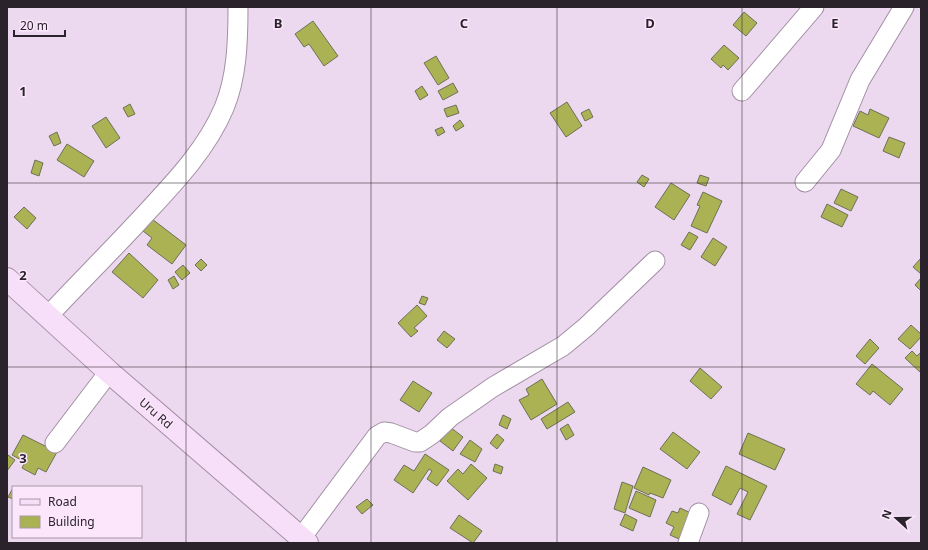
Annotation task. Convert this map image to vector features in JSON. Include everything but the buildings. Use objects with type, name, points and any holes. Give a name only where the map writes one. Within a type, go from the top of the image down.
[{"type":"street","points":[[48,316],[153,205],[185,169],[214,130],[232,83],[238,38],[238,7]]},
{"type":"street","points":[[742,91],[814,7]]},
{"type":"street","points":[[805,182],[831,150],[860,80],[904,7]]},
{"type":"street","points":[[304,540],[377,436],[384,432],[415,442],[420,442],[432,434],[450,417],[492,388],[563,346],[580,332],[655,261]]},
{"type":"street","name":"Uru Rd","points":[[7,279],[109,372],[304,540]]},
{"type":"street","points":[[55,443],[109,372]]},
{"type":"street","points":[[688,543],[699,513]]}]
